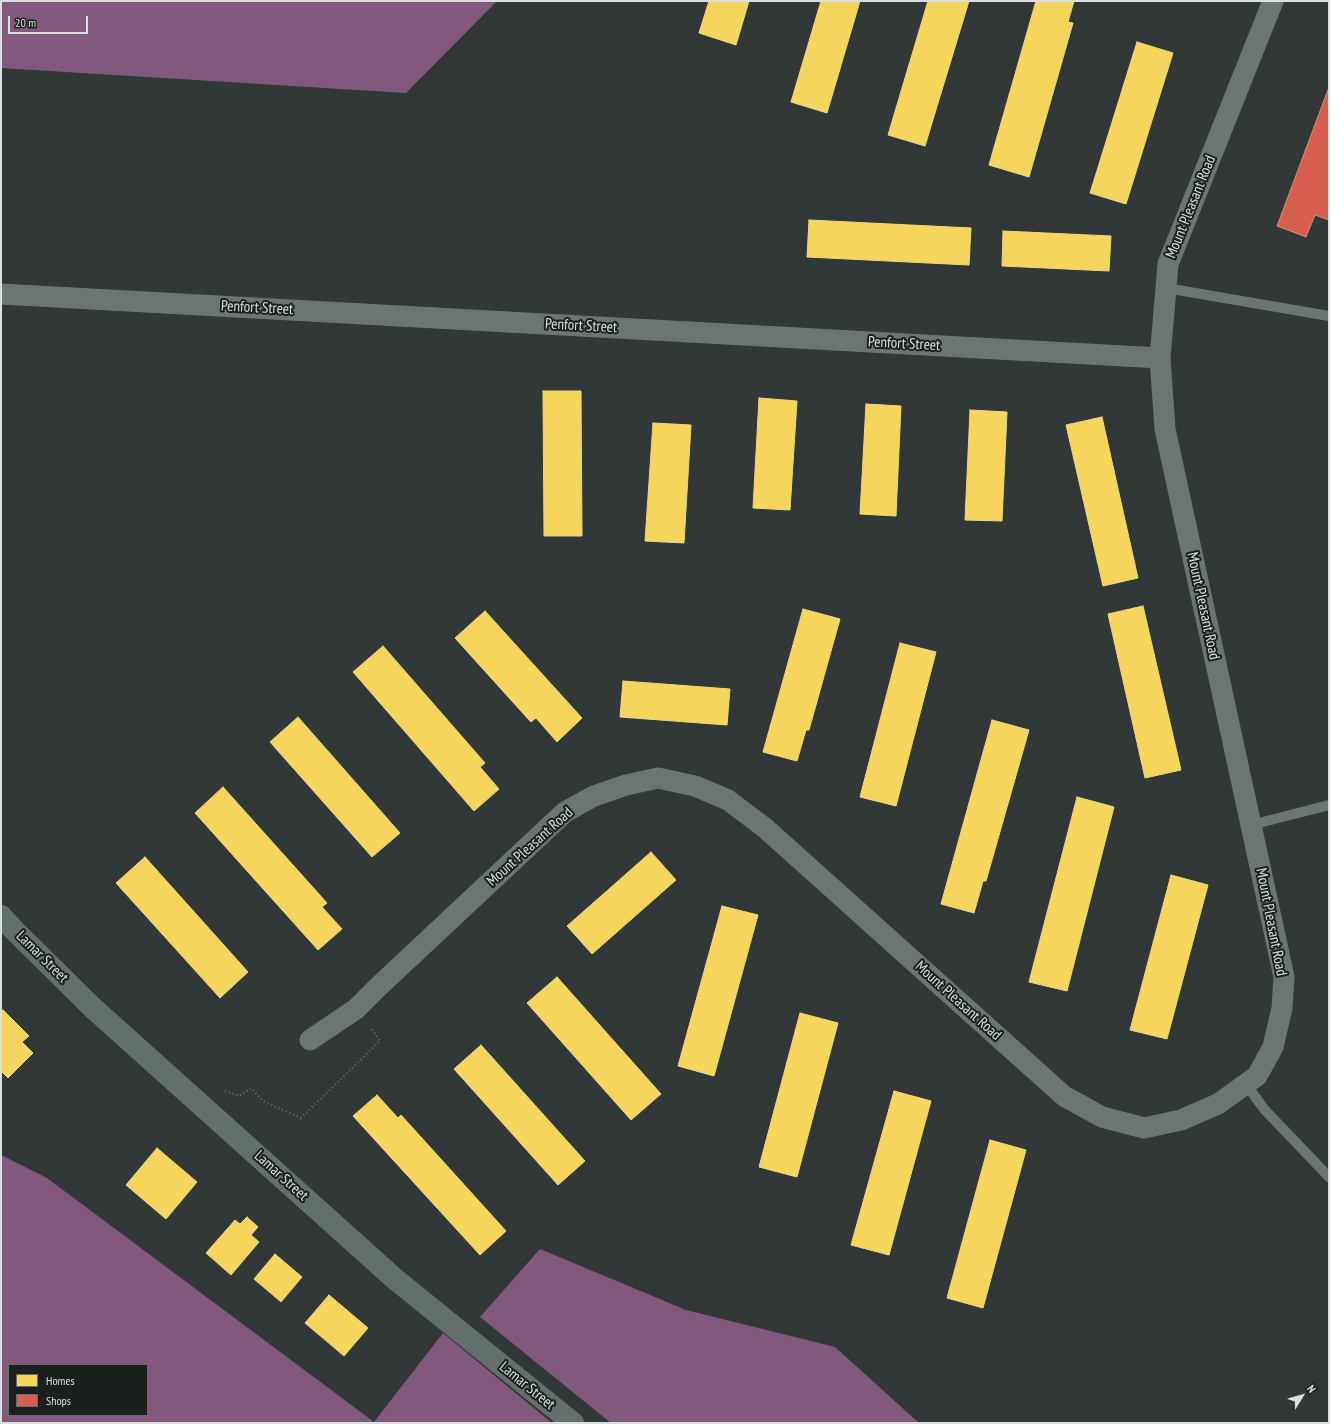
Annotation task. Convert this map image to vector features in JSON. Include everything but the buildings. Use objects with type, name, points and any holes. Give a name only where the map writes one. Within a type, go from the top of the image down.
[{"type":"street","name":"Mount Pleasant Road","points":[[310,1040],[356,1009],[378,986],[565,812],[594,796],[626,785],[658,778],[695,786],[728,800],[765,828],[1064,1096],[1102,1117],[1144,1128],[1181,1120],[1218,1104],[1257,1076],[1273,1048],[1282,1008],[1284,976],[1165,429],[1160,358],[1168,264],[1272,1]]},
{"type":"street","name":"Penfort Street","points":[[1,294],[1160,358]]},
{"type":"street","name":"Lamar Street","points":[[1,916],[14,931],[93,1008],[395,1279],[573,1423]]},
{"type":"lane","points":[[1166,288],[1329,316]]},
{"type":"lane","points":[[1251,825],[1329,805]]},
{"type":"lane","points":[[1246,1084],[1264,1109],[1329,1177]]},
{"type":"path","points":[[220,1089],[239,1096],[251,1088],[264,1101],[301,1118],[380,1041],[356,1009]]},
{"type":"shaded area","points":[[1,1],[497,1],[406,93],[1,68]]},
{"type":"shaded area","points":[[1,1155],[47,1178],[374,1422],[443,1333],[552,1423],[1,1423]]},
{"type":"shaded area","points":[[540,1249],[686,1310],[835,1347],[919,1423],[611,1423],[480,1317]]}]
